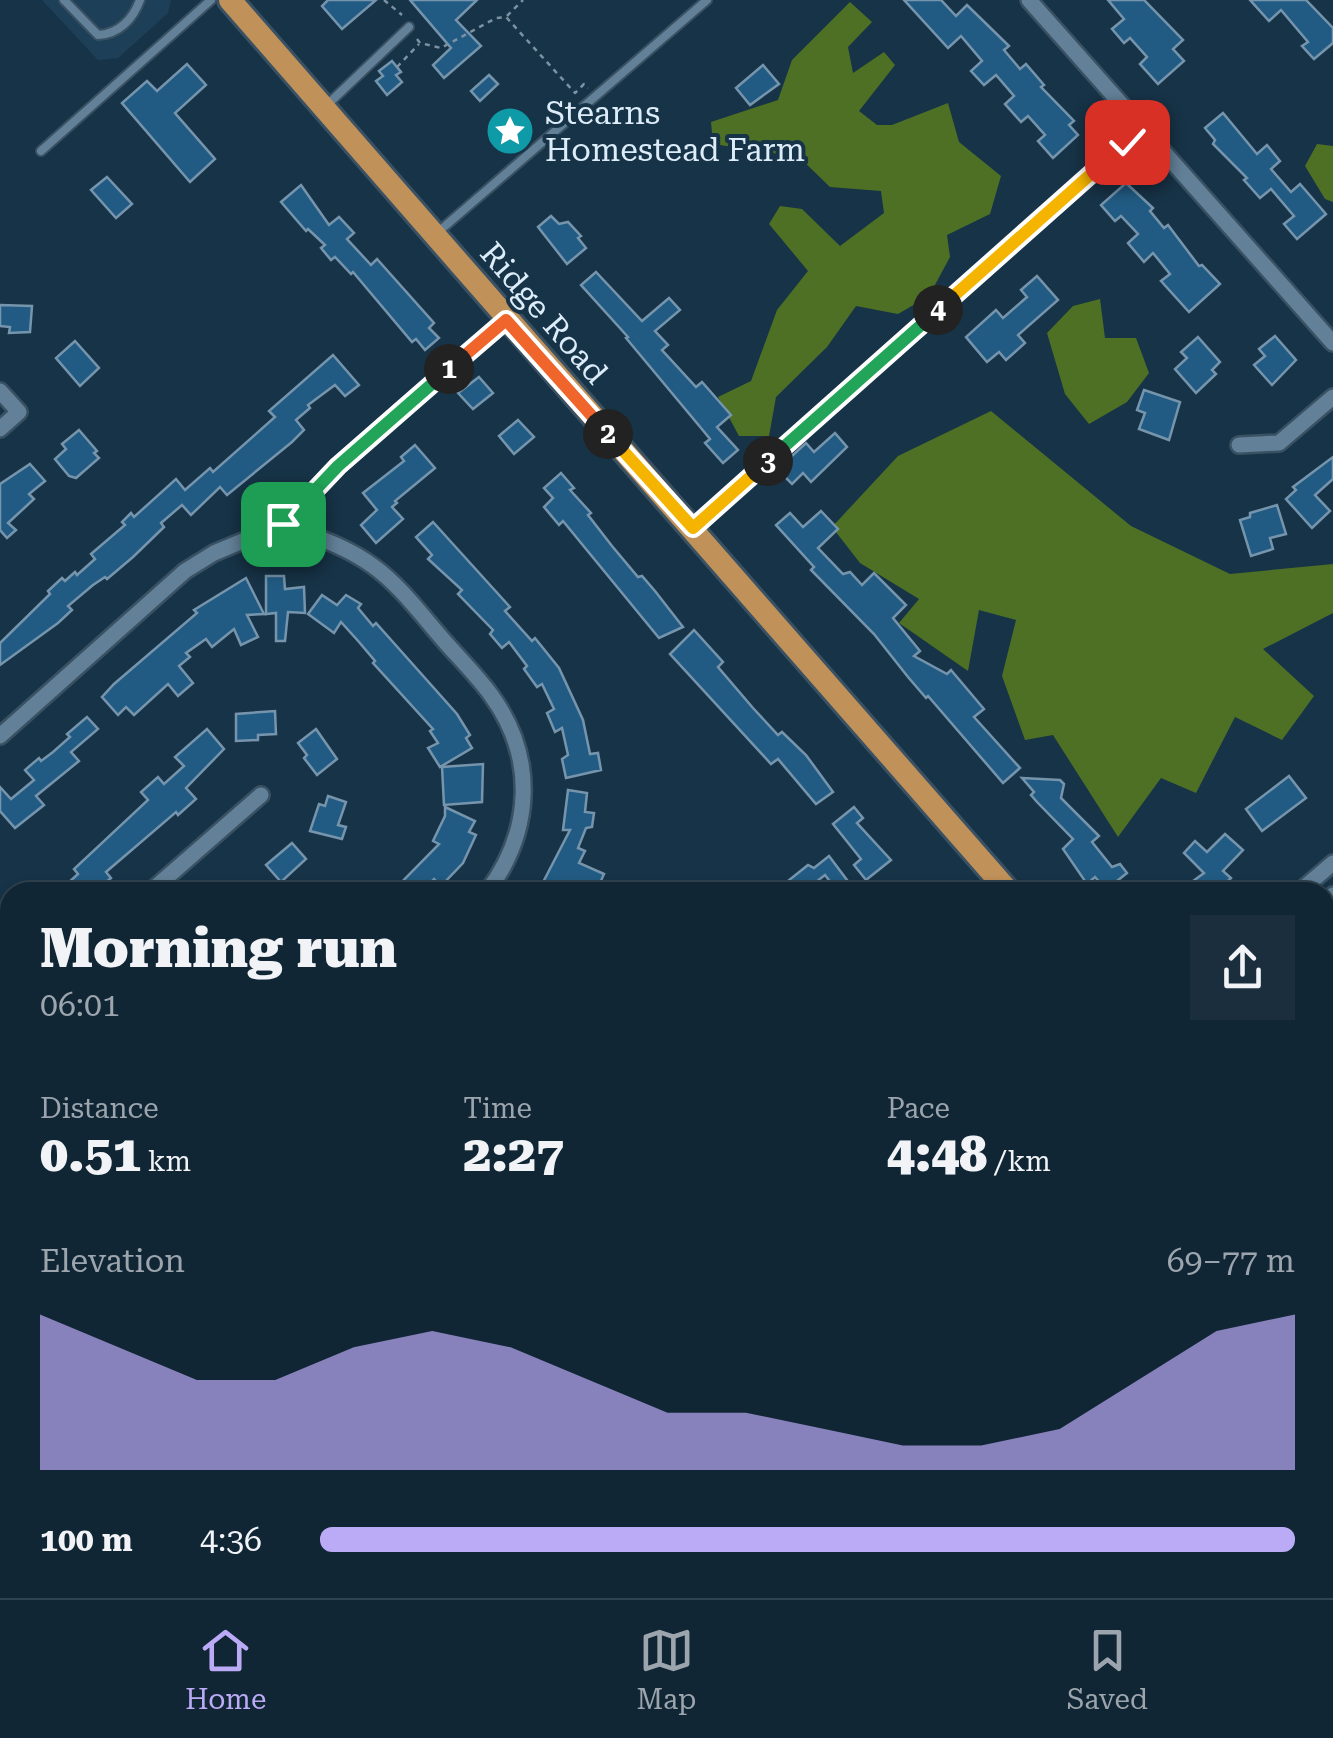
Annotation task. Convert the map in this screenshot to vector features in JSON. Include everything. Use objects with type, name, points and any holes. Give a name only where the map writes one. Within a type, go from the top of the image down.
[{"type":"main road","name":"Ridge Road","points":[[230,0],[1001,882]]},
{"type":"street","points":[[1029,0],[1333,343]]},
{"type":"street","points":[[693,528],[1141,130]]},
{"type":"street","points":[[0,736],[185,572],[214,553],[283,524],[338,466],[506,320]]},
{"type":"street","points":[[0,391],[19,412],[0,429]]},
{"type":"street","points":[[1239,446],[1280,444],[1333,397]]},
{"type":"street","points":[[283,524],[372,564],[490,693],[505,716],[522,761],[524,804],[518,834],[494,882]]},
{"type":"street","points":[[161,882],[261,795]]},
{"type":"street","points":[[1311,882],[1333,863]]},
{"type":"lane","points":[[64,0],[98,35],[122,28],[140,0]]},
{"type":"lane","points":[[41,151],[211,0]]},
{"type":"lane","points":[[433,236],[707,0]]},
{"type":"lane","points":[[323,108],[408,27]]},
{"type":"path","points":[[384,0],[400,12],[420,44],[441,48],[496,18],[506,17],[522,0]]},
{"type":"path","points":[[506,17],[575,93],[584,84],[589,89]]},
{"type":"path","points":[[397,67],[420,44]]},
{"type":"shaded area","points":[[42,0],[171,0],[168,13],[118,58],[98,60]]},
{"type":"green space","points":[[850,2],[872,22],[848,47],[853,73],[884,52],[895,65],[859,111],[877,125],[892,125],[948,103],[959,142],[1001,176],[990,214],[947,235],[950,257],[929,296],[898,314],[856,306],[827,347],[776,397],[769,436],[739,436],[718,397],[751,381],[777,310],[808,271],[769,224],[780,206],[802,209],[840,246],[884,213],[881,191],[830,187],[799,157],[713,144],[711,122],[778,100],[792,60]]},
{"type":"green space","points":[[1317,144],[1333,146],[1333,202],[1325,199],[1305,166]]},
{"type":"green space","points":[[1100,299],[1105,338],[1136,338],[1149,373],[1127,402],[1089,424],[1065,394],[1047,333],[1073,306]]},
{"type":"green space","points":[[991,411],[1131,526],[1230,574],[1333,564],[1333,613],[1263,649],[1314,696],[1282,740],[1235,717],[1196,793],[1161,778],[1118,837],[1053,735],[1025,740],[1002,676],[1016,620],[979,610],[968,671],[899,623],[919,599],[860,563],[832,527],[898,456]]},
{"type":"building","points":[[328,0],[376,0],[342,29],[322,6]]},
{"type":"building","points":[[410,0],[477,0],[456,20],[481,46],[444,78],[433,65],[451,48]]},
{"type":"building","points":[[904,0],[941,0],[956,16],[967,5],[1009,46],[1004,50],[1020,69],[1026,64],[1044,85],[1041,87],[1074,121],[1069,125],[1078,135],[1053,158],[1038,141],[1045,135],[1028,116],[1021,122],[1005,104],[1014,96],[996,75],[984,85],[971,71],[982,61],[961,36],[948,48]]},
{"type":"building","points":[[1108,0],[1144,0],[1183,40],[1173,49],[1184,61],[1158,84],[1140,64],[1147,57],[1130,38],[1124,43],[1112,29],[1124,19]]},
{"type":"building","points":[[1250,0],[1306,0],[1333,28],[1333,43],[1314,59],[1302,46],[1308,42],[1281,10],[1269,21]]},
{"type":"building","points":[[392,61],[401,72],[396,75],[402,82],[387,95],[376,81],[383,76],[379,71]]},
{"type":"building","points":[[187,64],[206,85],[175,113],[215,159],[190,182],[122,103],[147,81],[157,91]]},
{"type":"building","points":[[763,65],[779,84],[750,105],[736,88]]},
{"type":"building","points":[[489,75],[498,84],[480,101],[471,91]]},
{"type":"building","points":[[1223,113],[1257,154],[1267,145],[1280,161],[1271,169],[1291,192],[1300,184],[1326,214],[1297,239],[1284,224],[1294,216],[1271,189],[1260,198],[1244,180],[1247,178],[1213,144],[1215,140],[1205,128]]},
{"type":"building","points":[[107,177],[132,204],[116,218],[91,190]]},
{"type":"building","points":[[1126,183],[1153,208],[1150,211],[1164,228],[1168,225],[1199,266],[1220,284],[1189,312],[1161,281],[1170,274],[1153,253],[1144,262],[1128,243],[1138,234],[1121,216],[1115,221],[1101,205]]},
{"type":"building","points":[[301,185],[329,225],[339,217],[354,233],[347,239],[371,265],[377,259],[434,323],[429,328],[439,338],[425,350],[416,339],[412,342],[353,272],[335,257],[331,260],[321,248],[325,245],[306,231],[281,202]]},
{"type":"building","points":[[551,216],[559,224],[568,222],[586,248],[567,264],[538,227]]},
{"type":"building","points":[[596,272],[642,321],[669,298],[680,310],[655,331],[668,345],[662,350],[696,387],[702,382],[731,415],[717,427],[738,450],[723,463],[705,443],[710,439],[581,285]]},
{"type":"building","points":[[1037,276],[1058,300],[1018,335],[1025,343],[1006,360],[999,352],[987,362],[966,337],[996,310],[1003,318],[1027,297],[1021,290]]},
{"type":"building","points":[[0,305],[32,306],[30,332],[9,333],[10,327],[0,326]]},
{"type":"building","points":[[1275,336],[1296,360],[1272,385],[1254,365],[1265,356],[1259,349]]},
{"type":"building","points":[[1198,337],[1220,362],[1212,370],[1216,374],[1196,393],[1175,369],[1187,358],[1181,352]]},
{"type":"building","points":[[75,341],[99,368],[80,386],[56,358]]},
{"type":"building","points":[[333,355],[359,385],[345,396],[335,385],[308,405],[310,408],[296,420],[304,430],[292,442],[227,495],[220,487],[191,515],[182,505],[133,557],[68,606],[72,610],[58,623],[0,665],[0,643],[62,578],[65,581],[75,572],[77,575],[95,559],[91,554],[125,525],[122,522],[131,513],[134,517],[176,479],[185,490],[210,468],[213,472],[275,417],[269,411]]},
{"type":"building","points":[[479,377],[493,393],[473,409],[458,393]]},
{"type":"building","points":[[1144,390],[1180,402],[1169,440],[1139,429],[1145,413],[1137,410]]},
{"type":"building","points":[[518,420],[534,437],[514,454],[499,436]]},
{"type":"building","points":[[79,430],[99,458],[76,478],[69,476],[55,459],[66,449],[62,444]]},
{"type":"building","points":[[835,433],[847,447],[811,482],[803,473],[792,484],[783,475],[782,465],[806,443],[814,452]]},
{"type":"building","points":[[415,445],[435,468],[395,501],[392,507],[403,519],[376,543],[361,525],[377,510],[363,493],[404,461],[401,457]]},
{"type":"building","points":[[1333,457],[1333,479],[1315,495],[1330,511],[1312,528],[1286,499],[1296,490],[1293,487]]},
{"type":"building","points":[[30,464],[45,481],[29,494],[34,499],[8,523],[16,530],[7,538],[0,530],[0,484]]},
{"type":"building","points":[[561,473],[612,546],[683,627],[659,638],[563,521],[559,525],[544,507],[553,498],[544,488]]},
{"type":"building","points":[[1277,505],[1286,534],[1270,538],[1273,549],[1251,556],[1240,520]]},
{"type":"building","points":[[821,511],[838,529],[818,548],[843,574],[850,572],[862,585],[874,573],[906,605],[893,618],[920,651],[914,656],[947,674],[951,670],[984,709],[974,717],[1020,768],[1003,783],[874,634],[811,570],[814,567],[776,525],[790,513],[803,527]]},
{"type":"building","points":[[433,522],[510,607],[505,611],[532,641],[535,638],[559,668],[583,720],[590,754],[598,753],[601,770],[566,778],[562,759],[568,755],[562,728],[555,732],[547,713],[554,709],[542,684],[537,687],[509,642],[502,648],[490,634],[493,630],[458,594],[462,590],[428,559],[432,555],[416,537]]},
{"type":"building","points":[[266,576],[284,576],[285,589],[304,587],[305,613],[288,612],[285,641],[276,641],[276,613],[266,614]]},
{"type":"building","points":[[246,578],[264,614],[247,615],[258,637],[241,645],[234,629],[212,647],[206,639],[186,653],[190,657],[179,666],[193,683],[178,696],[168,684],[134,715],[126,707],[118,715],[102,697],[114,684],[197,613],[194,610]]},
{"type":"building","points":[[322,595],[337,605],[346,595],[361,604],[358,608],[373,626],[376,623],[457,714],[470,735],[466,738],[472,748],[440,767],[428,748],[438,743],[430,731],[433,729],[359,642],[341,622],[334,633],[308,614]]},
{"type":"building","points":[[694,630],[723,662],[718,667],[753,708],[778,735],[782,732],[806,755],[833,792],[816,804],[778,759],[771,764],[670,654]]},
{"type":"building","points":[[275,711],[276,734],[236,741],[236,714]]},
{"type":"building","points":[[87,717],[98,729],[71,752],[79,761],[36,796],[44,805],[15,828],[0,811],[0,787],[11,799],[34,780],[25,770],[53,752]]},
{"type":"building","points":[[207,729],[224,749],[186,788],[196,799],[106,872],[111,878],[106,882],[69,882],[78,874],[74,869],[148,800],[141,792],[158,777],[164,784],[184,766],[175,757]]},
{"type":"building","points":[[316,729],[337,759],[317,775],[298,743]]},
{"type":"building","points":[[483,764],[482,802],[444,805],[442,767]]},
{"type":"building","points":[[1289,776],[1306,798],[1262,831],[1246,809]]},
{"type":"building","points":[[1022,778],[1060,780],[1064,784],[1061,798],[1099,836],[1092,842],[1112,867],[1120,864],[1127,873],[1118,882],[1099,882],[1095,877],[1086,882],[1063,849],[1073,839],[1031,795],[1034,792]]},
{"type":"building","points":[[568,790],[587,793],[585,812],[594,813],[592,827],[586,828],[578,848],[585,851],[579,863],[604,874],[600,882],[543,882],[570,830],[563,830]]},
{"type":"building","points":[[328,796],[346,802],[338,825],[346,827],[342,839],[310,831],[319,804],[325,806]]},
{"type":"building","points":[[445,807],[475,821],[469,832],[476,835],[463,863],[445,882],[402,882],[439,844],[433,841]]},
{"type":"building","points":[[854,807],[863,818],[857,823],[891,860],[866,880],[854,865],[861,859],[833,824]]},
{"type":"building","points":[[1225,834],[1243,850],[1223,871],[1231,878],[1227,882],[1192,882],[1204,873],[1184,853],[1195,841],[1207,852]]},
{"type":"building","points":[[292,843],[306,859],[281,882],[266,865]]},
{"type":"building","points":[[829,856],[847,880],[830,882],[825,875],[816,882],[787,882],[808,865],[814,868]]},
{"type":"place","name":"Stearns Homestead Farm","points":[[510,131]]},
{"type":"route","points":[[283,524],[338,466],[506,320],[693,528],[1127,142]]}]
